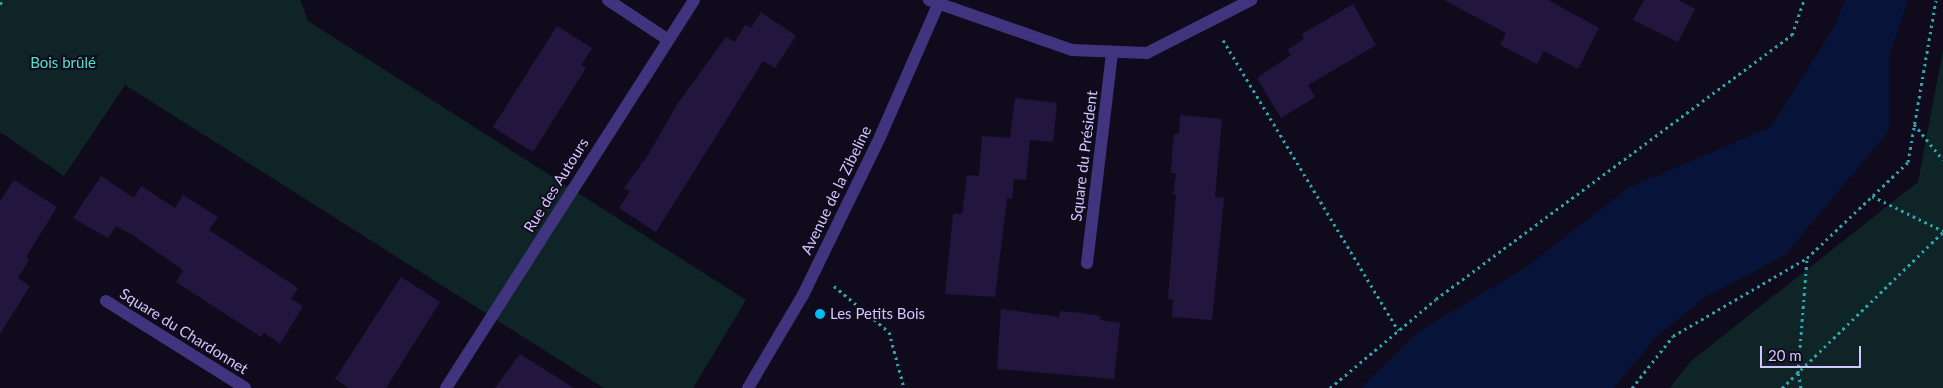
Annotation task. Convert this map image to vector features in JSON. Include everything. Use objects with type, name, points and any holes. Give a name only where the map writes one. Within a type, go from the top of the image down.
[{"type":"street","points":[[608,0],[668,39]]},
{"type":"street","name":"Rue des Autours","points":[[446,388],[694,0]]},
{"type":"street","points":[[936,1],[1072,50],[1147,53],[1251,0]]},
{"type":"street","name":"Avenue de la Zibeline","points":[[748,388],[803,295],[880,138],[936,1]]},
{"type":"street","name":"Square du Président","points":[[1087,263],[1112,52]]},
{"type":"street","name":"Square du Chardonnet","points":[[106,302],[245,388]]},
{"type":"path","points":[[0,4],[3,0]]},
{"type":"path","points":[[1330,388],[1436,299],[1792,36],[1804,0]]},
{"type":"path","points":[[1632,388],[1673,336],[1807,258],[1908,162],[1936,0]]},
{"type":"path","points":[[1211,21],[1398,330]]},
{"type":"path","points":[[1914,124],[1943,160]]},
{"type":"path","points":[[1782,388],[1943,231],[1872,196]]},
{"type":"path","points":[[1801,388],[1798,373],[1807,258]]},
{"type":"path","points":[[815,270],[888,332],[904,388]]},
{"type":"green space","name":"Bois brûlé","points":[[0,0],[300,0],[308,21],[746,300],[693,388],[604,388],[125,85],[64,176],[0,132]]},
{"type":"green space","points":[[1943,50],[1943,388],[1670,388],[1691,361],[1918,182]]},
{"type":"water","points":[[1845,0],[1908,0],[1889,57],[1889,131],[1785,255],[1705,297],[1656,337],[1614,388],[1361,388],[1419,331],[1525,268],[1628,188],[1771,127],[1834,27]]},
{"type":"building","points":[[1444,0],[1548,0],[1599,28],[1578,69],[1544,51],[1537,64],[1500,45],[1506,33]]},
{"type":"building","points":[[1644,0],[1678,0],[1695,9],[1678,42],[1633,20]]},
{"type":"building","points":[[1353,4],[1376,45],[1308,85],[1315,97],[1281,118],[1257,78],[1291,55],[1287,50],[1304,39],[1302,34]]},
{"type":"building","points":[[761,12],[796,36],[775,68],[763,61],[656,232],[619,208],[630,191],[624,188],[648,155],[678,103],[726,37],[735,42],[745,25],[751,28]]},
{"type":"building","points":[[557,26],[592,48],[581,65],[586,68],[533,152],[493,127]]},
{"type":"building","points":[[1015,98],[1057,103],[1053,142],[1030,140],[1026,180],[1014,179],[1012,199],[1007,198],[995,297],[945,294],[953,214],[962,214],[967,175],[979,176],[982,136],[1010,138]]},
{"type":"building","points":[[1180,115],[1222,119],[1215,197],[1224,198],[1212,320],[1172,317],[1173,300],[1168,299],[1176,195],[1173,194],[1176,173],[1171,173],[1172,152],[1174,134],[1179,134]]},
{"type":"building","points":[[101,176],[134,198],[141,186],[175,208],[183,195],[218,217],[209,230],[298,288],[291,299],[303,306],[280,344],[264,332],[261,337],[176,282],[183,270],[134,236],[116,226],[108,238],[73,218]]},
{"type":"building","points":[[14,180],[57,207],[26,257],[29,260],[18,278],[30,286],[0,334],[0,201]]},
{"type":"building","points":[[401,277],[440,302],[386,388],[349,388],[335,379]]},
{"type":"building","points":[[1001,309],[1059,317],[1060,311],[1081,313],[1101,316],[1100,320],[1120,323],[1114,379],[997,369]]},
{"type":"building","points":[[520,354],[574,388],[495,388]]},
{"type":"place","name":"Les Petits Bois","points":[[820,314]]}]
